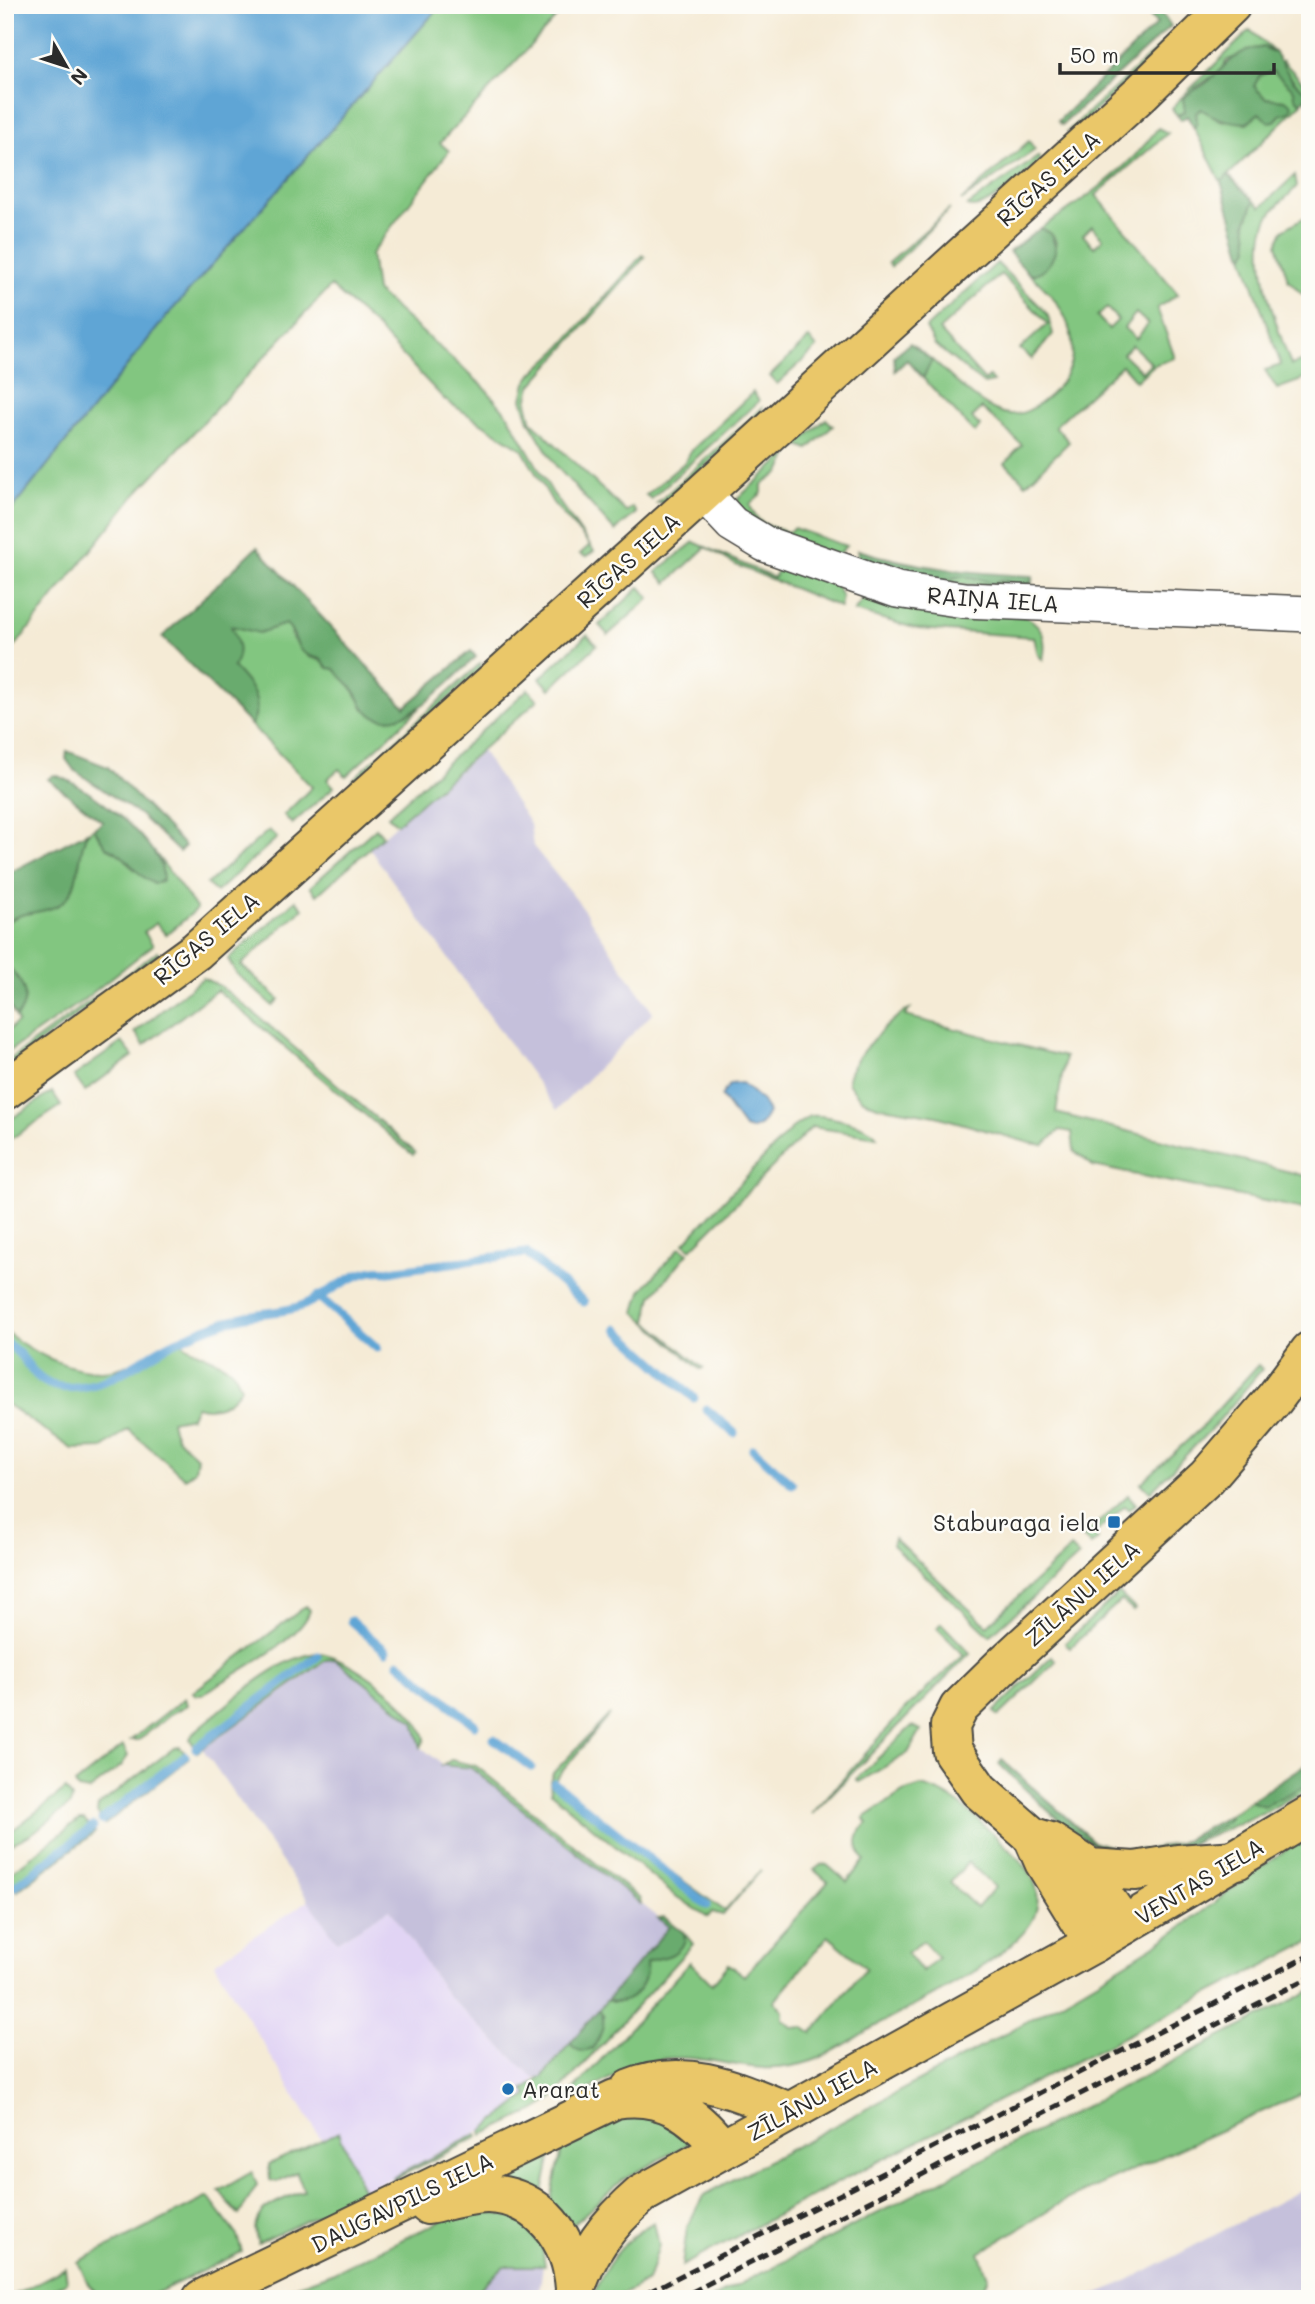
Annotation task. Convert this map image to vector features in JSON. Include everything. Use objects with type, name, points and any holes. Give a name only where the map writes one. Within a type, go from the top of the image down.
[{"type":"main road","name":"RĪGAS IELA","points":[[5,1090],[196,951],[703,494],[1142,92],[1231,5]]},
{"type":"main road","name":"ZĪLĀNU IELA","points":[[1237,1860],[1117,1872],[1090,1868],[1050,1842],[1033,1837],[979,1790],[952,1751],[949,1734],[952,1718],[1002,1665],[1207,1477],[1275,1398],[1310,1351]]},
{"type":"main road","name":"VENTAS IELA","points":[[1109,1934],[1310,1815]]},
{"type":"main road","name":"ZĪLĀNU IELA","points":[[1033,1837],[1044,1862],[1109,1934]]},
{"type":"main road","name":"ZĪLĀNU IELA","points":[[1080,1863],[1109,1934]]},
{"type":"main road","name":"ZĪLĀNU IELA","points":[[574,2294],[597,2240],[617,2215],[642,2194],[1109,1934]]},
{"type":"main road","name":"DAUGAVPILS IELA","points":[[603,2105],[618,2094],[653,2081],[686,2079],[728,2087],[789,2112]]},
{"type":"main road","name":"DAUGAVPILS IELA","points":[[202,2299],[615,2099],[641,2097],[669,2103],[696,2119],[722,2149]]},
{"type":"main road","points":[[377,2214],[483,2194],[519,2200],[540,2212],[559,2234],[569,2254],[574,2294]]},
{"type":"street","name":"RAIŅA IELA","points":[[703,494],[732,524],[765,544],[919,594],[964,600],[1310,614]]},
{"type":"shaded area","points":[[482,751],[530,824],[533,846],[579,903],[653,1013],[557,1110],[369,848]]},
{"type":"shaded area","points":[[335,1659],[414,1722],[421,1747],[443,1765],[471,1767],[669,1926],[543,2076],[535,2079],[446,1994],[390,1909],[337,1941],[202,1748],[326,1660]]},
{"type":"shaded area","points":[[309,1900],[337,1941],[390,1909],[446,1994],[535,2079],[524,2090],[528,2095],[497,2122],[364,2192],[339,2132],[321,2139],[214,1963]]},
{"type":"shaded area","points":[[1310,2185],[1310,2299],[1082,2299],[1123,2283]]},
{"type":"shaded area","points":[[504,2266],[543,2266],[538,2299],[474,2299],[475,2293]]},
{"type":"green space","points":[[441,5],[568,5],[440,143],[449,151],[371,254],[376,291],[484,387],[508,415],[552,492],[589,543],[553,503],[522,449],[445,400],[372,323],[331,286],[134,496],[5,659],[5,518],[166,317]]},
{"type":"green space","points":[[1153,7],[1161,11],[1171,26],[1062,125],[1058,121],[1157,24],[1143,8]]},
{"type":"green space","points":[[1250,30],[1275,53],[1263,47],[1227,60],[1219,72],[1195,88],[1185,112],[1177,115],[1172,109],[1178,101]]},
{"type":"green space","points":[[1172,35],[1170,41],[1075,130],[1068,131]]},
{"type":"green space","points":[[1263,47],[1275,53],[1293,81],[1308,93],[1301,104],[1295,97],[1294,90],[1273,71],[1260,75],[1254,86],[1265,98],[1285,100],[1292,105],[1290,112],[1280,115],[1275,121],[1269,122],[1259,113],[1247,123],[1234,122],[1217,118],[1201,109],[1196,113],[1197,122],[1194,128],[1187,116],[1181,120],[1177,115],[1185,111],[1183,99],[1186,96],[1241,53]]},
{"type":"green space","points":[[1282,60],[1310,90],[1310,104],[1306,100],[1308,97],[1285,70]]},
{"type":"green space","points":[[1273,70],[1295,90],[1295,97],[1301,104],[1221,182],[1194,128],[1197,122],[1196,113],[1201,109],[1222,121],[1256,116],[1258,113],[1266,119],[1278,118],[1285,100],[1265,98],[1254,86],[1260,75]]},
{"type":"green space","points":[[1158,128],[1168,133],[1096,195],[1178,294],[1157,308],[1175,358],[1154,365],[1136,381],[1122,365],[1055,426],[1069,442],[1026,484],[1005,463],[1022,445],[982,408],[972,418],[980,426],[975,433],[923,378],[932,360],[964,389],[1000,412],[1023,412],[1044,400],[1069,368],[1072,352],[1071,335],[1065,318],[1056,302],[1029,274],[1034,275],[1046,264],[1056,245],[1050,233],[1041,228],[1119,171]],"holes":[[[1092,226],[1103,239],[1094,247],[1083,235]],[[1107,308],[1118,320],[1109,329],[1097,316]],[[1136,313],[1148,324],[1136,339],[1124,328]],[[1132,345],[1151,363],[1142,372],[1123,354]]]},
{"type":"green space","points":[[1029,141],[1035,150],[961,201]]},
{"type":"green space","points":[[1039,156],[1040,160],[1005,191],[984,204],[967,206]]},
{"type":"green space","points":[[1228,175],[1254,201],[1246,223],[1249,248],[1243,256],[1221,182]]},
{"type":"green space","points":[[1295,175],[1297,186],[1268,218],[1263,234],[1263,271],[1267,292],[1291,365],[1310,359],[1310,377],[1277,389],[1265,370],[1281,365],[1243,256],[1246,255],[1246,223],[1254,201],[1261,207]]},
{"type":"green space","points":[[950,209],[891,267],[888,263]]},
{"type":"green space","points":[[1310,214],[1310,294],[1302,294],[1288,280],[1277,244],[1283,230]]},
{"type":"green space","points":[[1041,228],[1051,234],[1056,249],[1047,267],[1035,274],[1029,274],[1009,252]]},
{"type":"green space","points":[[642,255],[645,257],[531,386],[527,402],[532,422],[626,512],[632,507],[636,513],[615,531],[556,466],[529,421],[522,399],[526,383],[533,373],[559,349]]},
{"type":"green space","points":[[997,263],[1042,308],[1048,316],[1053,334],[1032,359],[1020,349],[1048,324],[1001,274],[939,330],[985,381],[989,377],[993,382],[984,384],[935,345],[926,328]]},
{"type":"green space","points":[[809,338],[817,348],[777,384],[770,376]]},
{"type":"green space","points":[[910,343],[932,360],[923,378],[907,360],[895,371],[894,356]]},
{"type":"green space","points":[[753,392],[759,401],[651,499],[646,495],[684,463],[691,451]]},
{"type":"green space","points":[[762,408],[762,414],[665,503],[657,503]]},
{"type":"green space","points":[[826,419],[833,426],[808,449],[799,445],[790,452],[780,472],[762,485],[762,493],[750,504],[756,517],[770,526],[788,532],[794,528],[846,546],[837,556],[754,525],[744,517],[737,499]]},
{"type":"green space","points":[[694,542],[706,547],[667,583],[656,572]]},
{"type":"green space","points":[[590,545],[594,551],[586,557],[580,554]]},
{"type":"green space","points":[[257,547],[405,707],[471,651],[476,657],[440,691],[411,712],[396,718],[381,718],[366,710],[335,669],[328,668],[321,659],[304,653],[286,624],[259,633],[231,626],[238,647],[238,657],[233,667],[250,687],[256,700],[255,716],[251,725],[162,637]]},
{"type":"green space","points":[[709,549],[774,578],[780,564],[836,585],[842,597],[840,607],[736,565]]},
{"type":"green space","points":[[858,550],[945,569],[1033,576],[1032,581],[1022,586],[1001,580],[993,585],[969,577],[945,582],[857,564]]},
{"type":"green space","points":[[959,576],[985,580],[993,585],[1001,580],[1011,584],[1032,581],[1033,576],[1031,587],[932,583]]},
{"type":"green space","points":[[640,587],[650,598],[608,635],[599,625]]},
{"type":"green space","points":[[864,597],[1027,617],[1037,625],[1043,635],[1043,660],[1038,655],[1034,637],[918,629],[854,611]]},
{"type":"green space","points":[[286,624],[291,628],[292,638],[309,657],[327,664],[342,676],[364,709],[408,714],[420,708],[346,776],[339,769],[327,779],[334,787],[292,824],[284,815],[312,787],[251,725],[255,716],[256,700],[250,687],[233,667],[231,626],[246,630]]},
{"type":"green space","points":[[587,635],[597,645],[550,689],[540,678]]},
{"type":"green space","points":[[481,663],[481,669],[361,778],[353,779]]},
{"type":"green space","points":[[528,689],[538,700],[397,824],[388,816]]},
{"type":"green space","points":[[67,751],[108,767],[185,846],[179,852],[140,815],[74,770],[66,759]]},
{"type":"green space","points":[[54,775],[67,780],[103,803],[140,835],[161,868],[162,881],[154,884],[121,855],[106,847],[94,828],[103,822],[48,779]]},
{"type":"green space","points":[[94,828],[104,843],[119,851],[134,870],[162,866],[154,851],[197,909],[166,935],[156,923],[144,932],[153,945],[81,1002],[5,1054],[5,1033],[18,1022],[16,1017],[25,995],[16,975],[5,963],[5,923],[27,912],[54,906],[66,898],[75,881],[83,842]]},
{"type":"green space","points":[[376,828],[383,836],[317,895],[310,887]]},
{"type":"green space","points":[[269,830],[277,838],[216,892],[207,884]]},
{"type":"green space","points":[[87,832],[74,886],[62,903],[24,914],[5,923],[5,875]]},
{"type":"green space","points":[[296,900],[303,908],[241,965],[279,999],[273,1006],[236,973],[228,959]]},
{"type":"green space","points":[[158,951],[159,954],[11,1064],[5,1063]]},
{"type":"green space","points":[[5,963],[16,975],[25,995],[16,1017],[5,999]]},
{"type":"green space","points":[[203,978],[220,986],[259,1017],[415,1152],[413,1155],[217,990],[144,1045],[135,1032]]},
{"type":"green space","points":[[910,1009],[905,1016],[1065,1057],[1056,1113],[1310,1177],[1310,1206],[1303,1209],[1093,1166],[1074,1151],[1072,1132],[1060,1130],[1044,1145],[1030,1143],[936,1116],[877,1106],[861,1099],[848,1083],[854,1064],[882,1030]]},
{"type":"green space","points":[[122,1042],[133,1056],[85,1091],[74,1076]]},
{"type":"green space","points":[[52,1092],[61,1106],[6,1142],[5,1123]]},
{"type":"green space","points":[[810,1116],[846,1121],[866,1128],[877,1137],[812,1127],[691,1249],[684,1243],[792,1128]]},
{"type":"green space","points":[[680,1247],[688,1253],[652,1296],[647,1321],[703,1368],[700,1369],[635,1312],[641,1291]]},
{"type":"green space","points":[[5,1331],[48,1358],[82,1369],[99,1371],[130,1364],[177,1337],[193,1350],[230,1369],[241,1388],[222,1405],[209,1408],[196,1406],[191,1417],[171,1421],[177,1438],[197,1457],[195,1470],[185,1478],[128,1429],[103,1448],[72,1449],[5,1403]]},
{"type":"green space","points":[[1258,1365],[1262,1369],[1217,1423],[1150,1492],[1141,1483],[1202,1427]]},
{"type":"green space","points":[[1128,1495],[1136,1504],[1130,1510],[1125,1506],[1094,1534],[1098,1539],[1091,1545],[1083,1537]]},
{"type":"green space","points":[[894,1538],[987,1626],[1071,1548],[1079,1556],[990,1636],[892,1545]]},
{"type":"green space","points":[[1119,1593],[1135,1609],[1133,1611],[1121,1600],[1070,1648],[1065,1643]]},
{"type":"green space","points":[[306,1606],[310,1610],[304,1622],[279,1645],[202,1695],[193,1692]]},
{"type":"green space","points":[[941,1623],[970,1653],[812,1814],[905,1709],[964,1655],[937,1628]]},
{"type":"green space","points":[[317,1653],[346,1662],[397,1699],[420,1727],[425,1739],[421,1747],[414,1722],[335,1659],[326,1660],[197,1752],[190,1739],[193,1733],[235,1698],[284,1664]]},
{"type":"green space","points":[[1052,1656],[1056,1661],[999,1716],[994,1712]]},
{"type":"green space","points":[[185,1698],[187,1705],[169,1715],[139,1740],[131,1740]]},
{"type":"green space","points":[[610,1714],[555,1780],[635,1846],[725,1911],[761,1870],[723,1915],[712,1912],[708,1917],[674,1895],[551,1793],[550,1781],[553,1773]]},
{"type":"green space","points":[[912,1726],[921,1730],[908,1753],[859,1782],[856,1779]]},
{"type":"green space","points":[[123,1746],[128,1756],[121,1766],[89,1791],[78,1789],[75,1784]]},
{"type":"green space","points":[[180,1747],[189,1758],[105,1824],[97,1813],[98,1806],[174,1748]]},
{"type":"green space","points":[[451,1760],[476,1766],[640,1899],[641,1904],[471,1768],[443,1765]]},
{"type":"green space","points":[[1002,1760],[1093,1841],[1116,1849],[1145,1850],[1179,1843],[1230,1815],[1230,1818],[1220,1827],[1168,1852],[1139,1856],[1113,1852],[1088,1841],[1042,1806],[999,1764]]},
{"type":"green space","points":[[1310,1761],[1310,1783],[1265,1806],[1250,1801]]},
{"type":"green space","points":[[1310,1783],[1310,1788],[1267,1811],[1182,1848],[1230,1818],[1230,1815],[1250,1801],[1265,1806]]},
{"type":"green space","points":[[921,1786],[945,1795],[977,1819],[1026,1868],[1037,1894],[1035,1914],[1026,1930],[1010,1946],[988,1963],[937,1994],[812,2061],[792,2066],[756,2068],[689,2058],[657,2060],[618,2074],[568,2101],[567,2097],[690,1962],[712,1984],[729,1964],[744,1976],[828,1882],[814,1870],[822,1864],[827,1865],[847,1882],[865,1860],[857,1845],[860,1832],[868,1823],[864,1818],[903,1792]],"holes":[[[968,1862],[995,1887],[977,1908],[950,1883]],[[828,1936],[866,1968],[812,2033],[803,2027],[793,2028],[783,2019],[783,2010],[774,2002]],[[923,1941],[938,1958],[922,1971],[907,1953]]]},
{"type":"green space","points":[[66,1789],[72,1798],[70,1805],[30,1835],[5,1847],[5,1836]]},
{"type":"green space","points":[[79,1820],[84,1820],[95,1832],[17,1891],[9,1880],[11,1872]]},
{"type":"green space","points":[[1310,1835],[1310,1942],[850,2176],[682,2266],[687,2227],[703,2196],[990,2042],[1103,1977],[1177,1930],[1271,1860]]},
{"type":"green space","points":[[664,1917],[684,1933],[685,1941],[671,1955],[646,1963],[641,1986],[630,1998],[615,2002],[607,2000],[669,1927],[658,1918]]},
{"type":"green space","points":[[684,1933],[693,1944],[554,2097],[538,2109],[483,2135],[482,2131],[528,2095],[524,2090],[543,2076],[570,2043],[575,2049],[598,2035],[604,2016],[599,2009],[607,2000],[612,2002],[645,1963],[685,1941]]},
{"type":"green space","points":[[1310,1991],[1310,2090],[1068,2199],[979,2253],[988,2277],[981,2293],[985,2299],[711,2299]]},
{"type":"green space","points":[[599,2009],[603,2024],[593,2049],[578,2050],[570,2043]]},
{"type":"green space","points":[[641,2110],[699,2138],[624,2179],[570,2227],[550,2203],[564,2141],[612,2117]]},
{"type":"green space","points":[[339,2132],[363,2192],[372,2190],[258,2243],[255,2231],[261,2214],[275,2203],[304,2190],[296,2172],[277,2182],[270,2180],[269,2164]]},
{"type":"green space","points":[[477,2134],[478,2137],[393,2180],[392,2178]]},
{"type":"green space","points":[[553,2146],[542,2196],[496,2174]]},
{"type":"green space","points":[[252,2172],[257,2185],[239,2215],[219,2191]]},
{"type":"green space","points":[[208,2197],[237,2236],[242,2252],[144,2299],[102,2299],[88,2284],[78,2262]]},
{"type":"green space","points":[[470,2207],[529,2221],[525,2227],[542,2246],[545,2266],[504,2266],[475,2293],[474,2299],[260,2299],[334,2272]]},
{"type":"green space","points":[[654,2222],[659,2245],[648,2281],[614,2299],[592,2299],[616,2254],[633,2236]]},
{"type":"green space","points":[[65,2268],[67,2281],[36,2299],[7,2299]]},
{"type":"water","points":[[5,5],[441,5],[166,317],[5,518]]},
{"type":"water","points":[[742,1083],[762,1101],[768,1112],[761,1125],[751,1130],[744,1128],[721,1096],[730,1084]]},
{"type":"waterway","points":[[5,1343],[20,1354],[42,1380],[50,1384],[60,1387],[91,1385],[119,1374],[172,1343],[197,1332],[242,1317],[297,1308],[366,1272],[526,1253],[584,1302]]},
{"type":"waterway","points":[[318,1296],[377,1348]]},
{"type":"waterway","points":[[617,1329],[694,1398]]},
{"type":"waterway","points":[[706,1409],[734,1433]]},
{"type":"waterway","points":[[753,1449],[792,1484]]},
{"type":"waterway","points":[[351,1621],[386,1651]]},
{"type":"waterway","points":[[196,1748],[318,1656]]},
{"type":"waterway","points":[[399,1663],[475,1725]]},
{"type":"waterway","points":[[494,1739],[531,1767]]},
{"type":"waterway","points":[[102,1820],[185,1756]]},
{"type":"waterway","points":[[554,1783],[707,1905]]},
{"type":"waterway","points":[[15,1886],[93,1827]]},
{"type":"railway","points":[[635,2299],[1310,1955]]},
{"type":"railway","points":[[678,2299],[1310,1977]]},
{"type":"place","name":"Staburaga iela","points":[[1114,1522]]},
{"type":"place","name":"Ararat","points":[[508,2089]]}]
